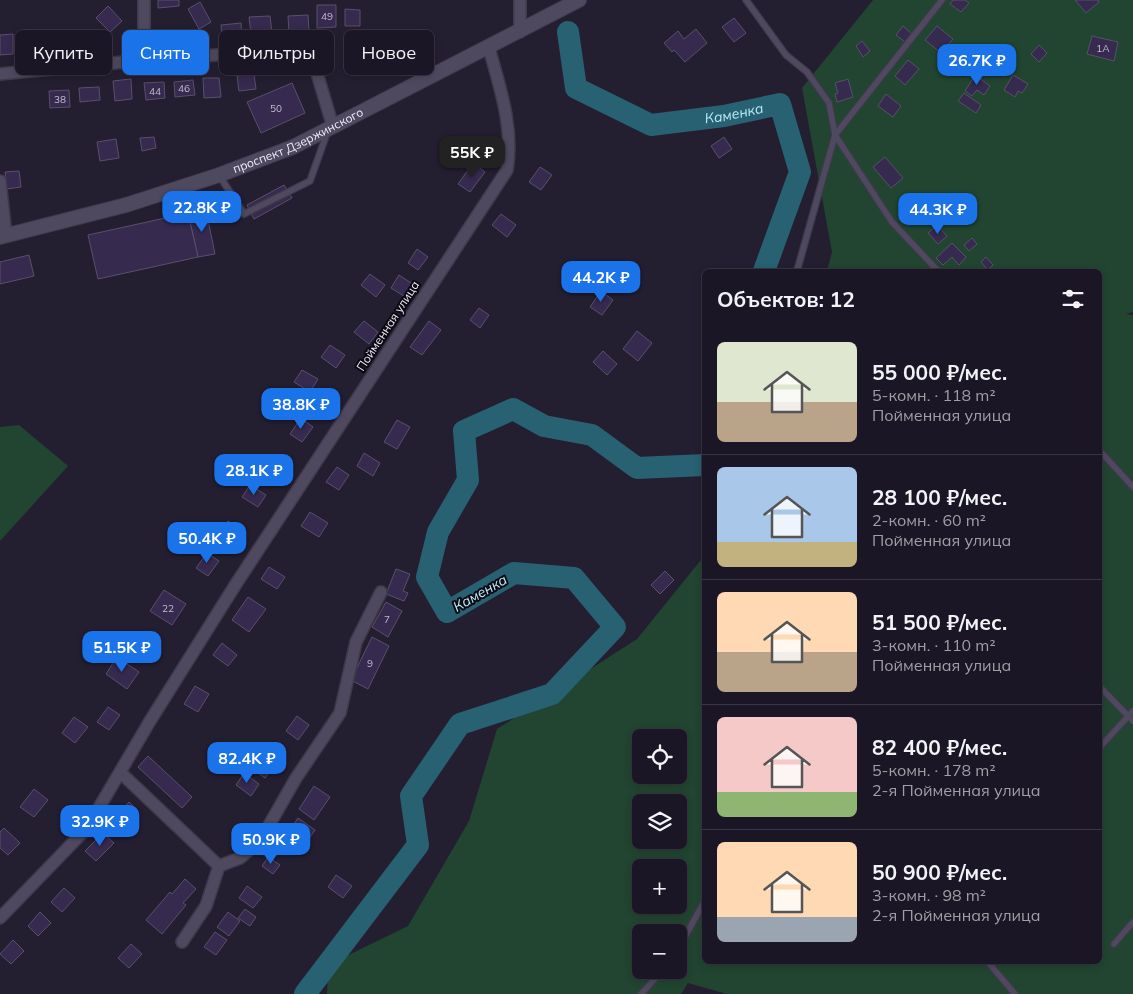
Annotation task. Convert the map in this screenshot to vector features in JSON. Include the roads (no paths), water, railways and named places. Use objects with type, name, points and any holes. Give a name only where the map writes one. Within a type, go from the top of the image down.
[{"type":"street","points":[[144,0],[144,30]]},
{"type":"street","points":[[520,0],[520,32]]},
{"type":"street","name":"проспект Дзержинского","points":[[3,236],[126,204],[220,175],[330,129],[579,0]]},
{"type":"street","name":"Пойменная улица","points":[[0,918],[87,828],[122,773],[150,721],[234,587],[507,170],[510,152],[509,127],[488,48]]},
{"type":"street","points":[[209,55],[301,49],[311,53],[315,60],[330,129]]},
{"type":"street","points":[[0,74],[122,62]]},
{"type":"street","points":[[0,182],[3,236]]},
{"type":"street","points":[[219,866],[240,858],[260,841],[296,778],[340,713],[356,642],[381,592]]},
{"type":"street","points":[[122,773],[219,866]]},
{"type":"street","points":[[182,942],[206,906],[219,866]]},
{"type":"lane","points":[[746,0],[786,55],[806,72],[828,103],[835,135],[892,222],[936,269]]},
{"type":"lane","points":[[798,269],[835,135],[942,0]]},
{"type":"lane","points":[[220,175],[244,214],[310,180],[330,129]]},
{"type":"lane","points":[[1102,453],[1133,487]]},
{"type":"lane","points":[[1102,689],[1131,718]]},
{"type":"lane","points":[[1102,745],[1131,718],[1133,711]]},
{"type":"lane","points":[[687,933],[702,906]]},
{"type":"lane","points":[[1114,944],[1133,922]]},
{"type":"lane","points":[[990,964],[1015,994]]},
{"type":"lane","points":[[641,994],[655,979]]},
{"type":"waterway","name":"Каменка","points":[[568,32],[576,88],[651,125],[724,116],[780,104],[800,172],[765,269]]},
{"type":"waterway","name":"Каменка","points":[[305,994],[418,845],[411,796],[460,724],[552,694],[615,627],[574,578],[514,573],[447,612],[427,577],[438,532],[468,480],[464,431],[513,409],[544,426],[592,435],[637,468],[702,465]]}]
